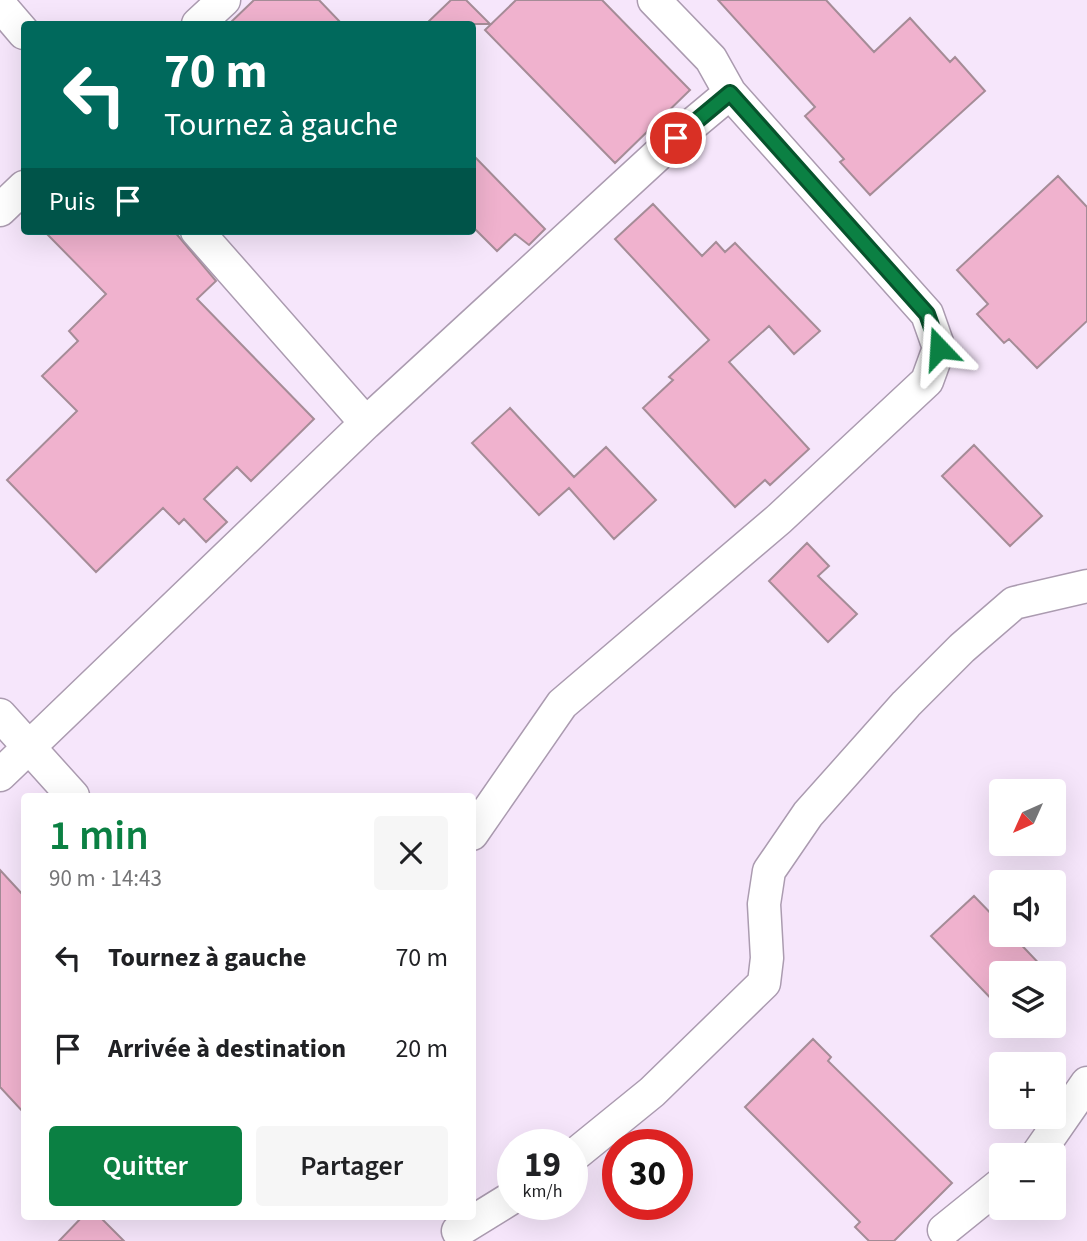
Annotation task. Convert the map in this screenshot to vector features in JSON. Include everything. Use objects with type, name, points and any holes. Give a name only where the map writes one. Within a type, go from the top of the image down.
[{"type":"street","points":[[201,21],[225,0]]},
{"type":"street","points":[[476,828],[562,704],[779,519],[927,381],[939,348],[927,314],[730,93],[711,59],[654,0]]},
{"type":"street","points":[[0,5],[21,30]]},
{"type":"street","points":[[0,775],[366,423],[676,138],[730,93]]},
{"type":"street","points":[[0,210],[21,190]]},
{"type":"street","points":[[201,235],[366,423]]},
{"type":"street","points":[[588,1144],[652,1093],[764,983],[767,958],[764,904],[769,870],[808,814],[906,704],[962,648],[1014,603],[1087,586]]},
{"type":"street","points":[[0,715],[70,793]]},
{"type":"street","points":[[1045,1143],[1087,1083]]},
{"type":"street","points":[[943,1237],[989,1195]]},
{"type":"street","points":[[476,1218],[497,1206]]},
{"type":"street","points":[[457,1229],[473,1220]]},
{"type":"building","points":[[254,0],[319,0],[339,21],[232,21]]},
{"type":"building","points":[[451,0],[466,0],[490,24],[476,24],[476,21],[429,21]]},
{"type":"building","points":[[516,0],[602,0],[690,90],[615,163],[485,30]]},
{"type":"building","points":[[718,0],[826,0],[874,52],[910,18],[950,62],[955,57],[985,91],[870,195],[840,162],[844,159],[805,116],[815,107]]},
{"type":"building","points":[[476,158],[545,229],[529,245],[515,234],[497,251],[476,230]]},
{"type":"building","points":[[1058,176],[1087,207],[1087,321],[1037,368],[1009,339],[1004,343],[977,314],[988,304],[957,270]]},
{"type":"building","points":[[653,204],[702,256],[716,242],[725,252],[735,243],[820,331],[794,354],[769,326],[729,362],[809,449],[770,485],[765,480],[735,507],[643,408],[673,380],[669,377],[709,340],[615,239]]},
{"type":"building","points":[[48,235],[177,235],[216,281],[197,299],[314,419],[251,481],[237,467],[204,499],[227,522],[206,542],[184,519],[179,524],[163,508],[96,572],[7,480],[77,411],[42,376],[78,341],[69,331],[106,294]]},
{"type":"building","points":[[510,408],[574,477],[606,447],[656,500],[614,539],[569,488],[539,515],[472,443]]},
{"type":"building","points":[[974,445],[1042,516],[1010,546],[942,476]]},
{"type":"building","points":[[807,543],[829,566],[818,576],[857,614],[828,642],[769,581]]},
{"type":"building","points":[[0,870],[21,893],[21,1110],[0,1087]]},
{"type":"building","points":[[974,896],[989,912],[989,947],[1023,947],[1037,961],[989,961],[989,996],[931,936]]},
{"type":"building","points":[[813,1039],[831,1057],[828,1061],[952,1183],[894,1241],[869,1241],[855,1227],[860,1222],[745,1107]]},
{"type":"building","points":[[79,1220],[103,1220],[124,1241],[59,1241]]},
{"type":"route","points":[[676,138],[730,93],[927,314],[939,348]]}]
